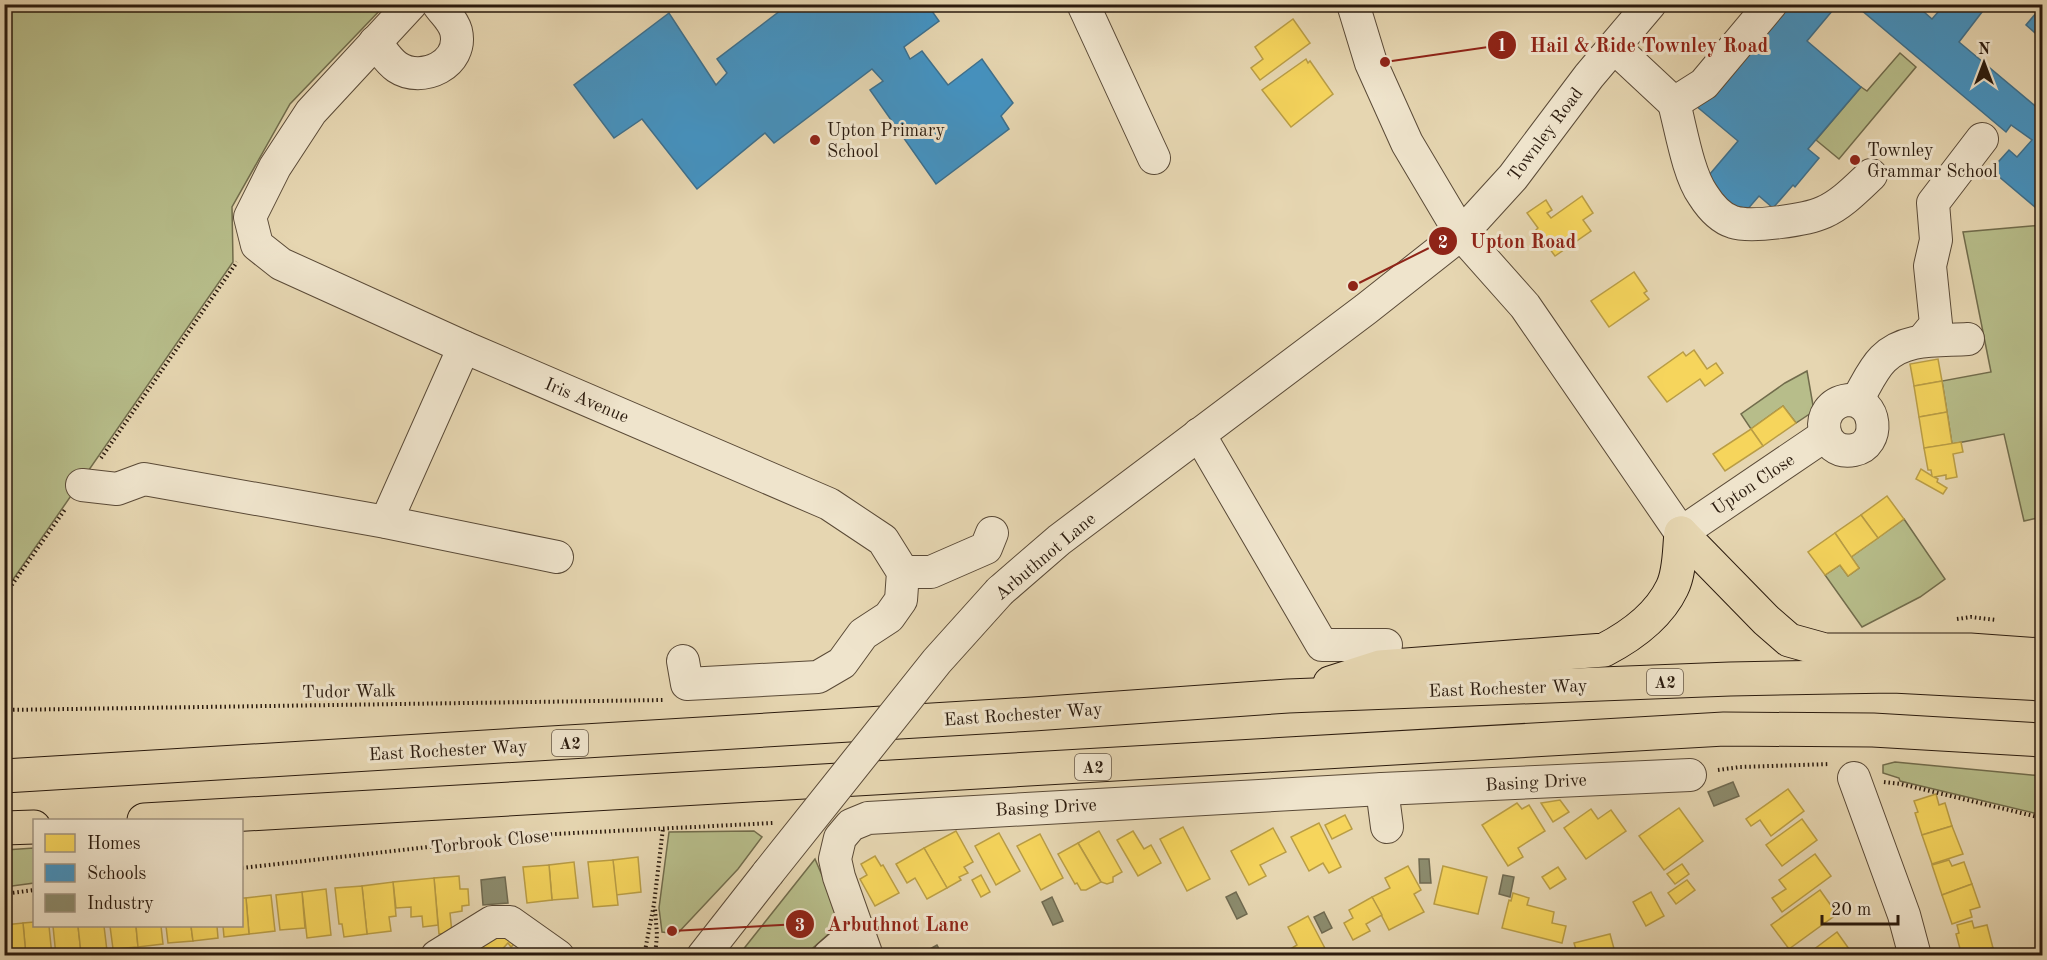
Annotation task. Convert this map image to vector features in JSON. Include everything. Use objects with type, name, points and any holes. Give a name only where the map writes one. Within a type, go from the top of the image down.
[{"type":"highway","points":[[1681,533],[1766,620],[1789,640],[1825,650],[1970,650],[2043,655]]},
{"type":"highway","name":"A2","points":[[1288,696],[1380,668],[1604,650],[1627,638],[1651,618],[1672,588],[1678,569],[1681,533]]},
{"type":"highway","name":"East Rochester Way","points":[[4,776],[878,724],[1288,696],[1730,679],[1893,676],[2043,684]]},
{"type":"highway","name":"A2","points":[[161,819],[1724,729],[1872,730],[2043,740]]},
{"type":"highway","points":[[4,828],[33,827]]},
{"type":"street","points":[[257,245],[250,217],[274,167],[311,112],[411,4]]},
{"type":"street","points":[[375,42],[396,66],[407,72],[423,73],[440,67],[453,56],[457,39],[456,29],[438,4]]},
{"type":"street","points":[[1083,4],[1154,158]]},
{"type":"street","points":[[1353,4],[1371,63],[1407,143],[1461,234],[1525,306],[1681,533]]},
{"type":"street","name":"Townley Road","points":[[1461,234],[1513,177],[1589,76],[1650,4]]},
{"type":"street","points":[[1674,103],[1704,84],[1771,4]]},
{"type":"street","points":[[1614,47],[1674,103],[1698,188],[1719,214],[1736,223],[1754,224],[1805,218],[1824,212],[1840,203],[1871,175]]},
{"type":"street","points":[[1922,341],[1936,324],[1930,266],[1936,240],[1933,203],[1982,139]]},
{"type":"street","name":"Arbuthnot Lane","points":[[703,956],[937,662],[1000,591],[1059,540],[1366,309],[1461,234]]},
{"type":"street","name":"Iris Avenue","points":[[257,245],[281,264],[464,347],[830,504],[883,540],[903,572]]},
{"type":"street","points":[[1857,400],[1881,361],[1899,346],[1922,341],[1968,339]]},
{"type":"street","points":[[386,522],[464,347]]},
{"type":"street","points":[[1857,400],[1865,406],[1873,419],[1871,435],[1864,446],[1853,451],[1843,450],[1832,445],[1824,436],[1823,424],[1828,410],[1837,401],[1857,400]]},
{"type":"street","points":[[1199,434],[1322,645],[1386,645]]},
{"type":"street","name":"Upton Close","points":[[1681,533],[1824,436]]},
{"type":"street","points":[[82,485],[117,489],[144,479],[386,522],[557,557]]},
{"type":"street","points":[[685,672],[818,677],[842,663],[863,634],[889,617],[901,600],[903,572],[931,572],[986,548],[992,533]]},
{"type":"street","name":"Basing Drive","points":[[862,943],[838,878],[835,859],[840,838],[851,825],[868,818],[1382,789],[1690,775]]},
{"type":"street","points":[[1854,778],[1904,915],[1915,956]]},
{"type":"street","points":[[1382,789],[1387,827]]},
{"type":"street","points":[[436,956],[492,922],[510,922],[558,956]]},
{"type":"street","points":[[829,956],[862,943]]},
{"type":"path","points":[[4,596],[235,264],[257,245]]},
{"type":"path","points":[[1949,620],[1971,617],[2007,621]]},
{"type":"path","name":"Tudor Walk","points":[[4,710],[671,699],[685,672]]},
{"type":"path","points":[[1690,775],[1740,767],[1840,763],[1854,778],[1901,784],[2043,818]]},
{"type":"path","name":"Torbrook Close","points":[[243,868],[535,835],[779,823]]},
{"type":"path","points":[[644,956],[654,904],[663,828]]},
{"type":"path","points":[[4,894],[33,890]]},
{"type":"path","points":[[654,904],[657,935],[655,956]]},
{"type":"green space","points":[[5,5],[385,5],[290,104],[232,207],[233,262],[5,591]]},
{"type":"green space","points":[[1900,53],[1916,67],[1839,159],[1816,140],[1861,87],[1867,91]]},
{"type":"green space","points":[[2042,225],[2042,517],[2024,521],[2004,434],[1952,444],[1942,381],[1991,372],[1963,232]]},
{"type":"green space","points":[[1807,371],[1814,411],[1796,423],[1783,406],[1751,429],[1741,414],[1785,383]]},
{"type":"green space","points":[[1904,519],[1945,579],[1920,597],[1862,627],[1825,575],[1840,565],[1848,576],[1859,568],[1851,557]]},
{"type":"green space","points":[[1895,762],[2042,776],[2042,815],[1900,781],[1899,778],[1883,773],[1883,765]]},
{"type":"green space","points":[[754,831],[762,837],[738,869],[677,934],[662,932],[659,908],[669,832]]},
{"type":"green space","points":[[33,848],[33,883],[5,887],[5,850]]},
{"type":"green space","points":[[815,859],[842,922],[805,955],[738,956]]},
{"type":"building: Homes","points":[[1293,19],[1310,43],[1260,80],[1251,68],[1263,59],[1255,47]]},
{"type":"building: Homes","points":[[1306,59],[1308,63],[1310,61],[1333,94],[1291,127],[1262,90]]},
{"type":"building: Homes","points":[[1582,196],[1593,213],[1583,220],[1591,231],[1555,256],[1527,213],[1546,200],[1552,210],[1547,213],[1551,218]]},
{"type":"building: Homes","points":[[1634,272],[1647,291],[1644,293],[1649,299],[1609,327],[1591,301]]},
{"type":"building: Homes","points":[[1694,350],[1707,369],[1716,363],[1723,373],[1705,386],[1700,379],[1667,402],[1648,377],[1683,352],[1686,356]]},
{"type":"building: Homes","points":[[1938,359],[1942,381],[1914,386],[1910,364]]},
{"type":"building: Homes","points":[[1942,381],[1947,412],[1919,417],[1914,386]]},
{"type":"building: Homes","points":[[1783,406],[1796,423],[1763,446],[1751,429]]},
{"type":"building: Homes","points":[[1947,412],[1952,444],[1924,448],[1919,417]]},
{"type":"building: Homes","points":[[1751,429],[1763,446],[1725,471],[1713,454]]},
{"type":"building: Homes","points":[[1961,442],[1963,452],[1953,454],[1957,477],[1946,479],[1946,475],[1934,477],[1938,479],[1937,482],[1947,488],[1943,494],[1916,479],[1921,469],[1932,476],[1931,470],[1928,470],[1924,448]]},
{"type":"building: Homes","points":[[1887,496],[1904,519],[1878,538],[1861,515]]},
{"type":"building: Homes","points":[[1861,515],[1878,538],[1851,557],[1835,533]]},
{"type":"building: Homes","points":[[1835,533],[1859,568],[1848,576],[1840,565],[1825,575],[1808,552]]},
{"type":"building: Homes","points":[[1788,789],[1804,811],[1771,836],[1760,820],[1751,826],[1746,819]]},
{"type":"building: Homes","points":[[1936,794],[1939,805],[1945,803],[1952,826],[1922,835],[1914,801]]},
{"type":"building: Homes","points":[[1560,800],[1569,812],[1553,822],[1541,803]]},
{"type":"building: Homes","points":[[1517,803],[1522,809],[1529,805],[1545,831],[1518,848],[1523,857],[1508,866],[1482,825]]},
{"type":"building: Homes","points":[[1679,808],[1703,841],[1664,870],[1639,836]]},
{"type":"building: Homes","points":[[1591,809],[1598,819],[1611,810],[1626,831],[1586,859],[1564,828]]},
{"type":"building: Homes","points":[[1345,815],[1352,829],[1332,839],[1325,825]]},
{"type":"building: Homes","points":[[1802,819],[1817,840],[1782,866],[1766,845]]},
{"type":"building: Homes","points":[[1319,823],[1341,867],[1329,873],[1323,863],[1309,871],[1291,837]]},
{"type":"building: Homes","points":[[1952,826],[1963,854],[1932,864],[1922,835]]},
{"type":"building: Homes","points":[[1183,827],[1210,879],[1187,891],[1160,839]]},
{"type":"building: Homes","points":[[1273,828],[1286,852],[1260,865],[1266,876],[1249,885],[1231,851]]},
{"type":"building: Homes","points":[[956,831],[973,862],[964,867],[968,873],[959,877],[961,880],[947,888],[924,848]]},
{"type":"building: Homes","points":[[1099,831],[1122,872],[1113,877],[1113,882],[1107,884],[1101,882],[1078,843]]},
{"type":"building: Homes","points":[[1133,831],[1144,849],[1151,845],[1161,863],[1138,876],[1117,840]]},
{"type":"building: Homes","points":[[999,833],[1020,871],[996,885],[975,846]]},
{"type":"building: Homes","points":[[1040,834],[1063,878],[1041,890],[1017,846]]},
{"type":"building: Homes","points":[[1078,843],[1101,882],[1086,890],[1081,890],[1077,883],[1075,884],[1058,854]]},
{"type":"building: Homes","points":[[924,848],[947,888],[927,899],[915,878],[907,883],[896,864]]},
{"type":"building: Homes","points":[[1815,854],[1831,876],[1782,912],[1772,898],[1786,889],[1779,880]]},
{"type":"building: Homes","points":[[875,856],[881,866],[883,865],[899,893],[875,906],[860,879],[867,875],[861,864]]},
{"type":"building: Homes","points":[[638,857],[641,892],[616,895],[613,860]]},
{"type":"building: Homes","points":[[613,860],[618,905],[593,907],[588,862]]},
{"type":"building: Homes","points":[[1949,860],[1952,866],[1964,862],[1972,884],[1942,895],[1932,865]]},
{"type":"building: Homes","points":[[574,862],[578,898],[552,900],[549,865]]},
{"type":"building: Homes","points":[[1682,864],[1689,874],[1675,884],[1667,874]]},
{"type":"building: Homes","points":[[549,865],[552,900],[527,903],[523,867]]},
{"type":"building: Homes","points":[[1408,866],[1421,890],[1414,894],[1424,912],[1389,930],[1372,897],[1390,888],[1385,878]]},
{"type":"building: Homes","points":[[1443,866],[1487,877],[1478,914],[1434,904]]},
{"type":"building: Homes","points":[[1558,867],[1566,879],[1550,889],[1542,877]]},
{"type":"building: Homes","points":[[981,875],[990,892],[981,897],[972,880]]},
{"type":"building: Homes","points":[[459,876],[460,889],[468,889],[469,905],[462,906],[462,911],[450,913],[452,933],[439,934],[434,878]]},
{"type":"building: Homes","points":[[434,878],[438,925],[423,927],[422,916],[411,917],[411,907],[396,908],[393,882]]},
{"type":"building: Homes","points":[[1687,880],[1695,890],[1676,904],[1668,893]]},
{"type":"building: Homes","points":[[393,882],[396,916],[389,917],[391,931],[367,934],[362,886]]},
{"type":"building: Homes","points":[[1972,884],[1980,907],[1970,910],[1972,917],[1952,924],[1942,895]]},
{"type":"building: Homes","points":[[362,886],[367,934],[344,937],[342,924],[339,924],[335,888]]},
{"type":"building: Homes","points":[[326,889],[331,935],[307,938],[302,892]]},
{"type":"building: Homes","points":[[1820,890],[1837,914],[1789,949],[1771,925]]},
{"type":"building: Homes","points":[[302,892],[305,928],[280,930],[276,895]]},
{"type":"building: Homes","points":[[1651,892],[1664,916],[1646,926],[1633,902]]},
{"type":"building: Homes","points":[[1513,893],[1529,898],[1527,905],[1554,912],[1552,923],[1566,926],[1562,943],[1502,928]]},
{"type":"building: Homes","points":[[271,895],[275,931],[249,934],[246,898]]},
{"type":"building: Homes","points":[[1372,897],[1382,915],[1366,924],[1370,931],[1353,940],[1344,923],[1353,918],[1349,910]]},
{"type":"building: Homes","points":[[243,898],[246,898],[249,934],[224,937],[223,927],[243,927]]},
{"type":"building: Homes","points":[[1308,916],[1329,956],[1289,956],[1287,951],[1297,945],[1288,927]]},
{"type":"building: Homes","points":[[1972,921],[1974,928],[1987,925],[1993,948],[1962,956],[1956,934],[1959,933],[1957,925]]},
{"type":"building: Homes","points":[[33,922],[33,927],[49,927],[52,956],[26,956],[23,923]]},
{"type":"building: Homes","points":[[23,923],[26,956],[4,956],[4,925]]},
{"type":"building: Homes","points":[[53,927],[78,927],[81,953],[56,956]]},
{"type":"building: Homes","points":[[78,927],[104,927],[107,951],[81,953]]},
{"type":"building: Homes","points":[[110,927],[136,927],[138,947],[113,949]]},
{"type":"building: Homes","points":[[136,927],[161,927],[163,944],[138,947]]},
{"type":"building: Homes","points":[[166,927],[191,927],[193,941],[168,943]]},
{"type":"building: Homes","points":[[191,927],[217,927],[218,938],[193,941]]},
{"type":"building: Homes","points":[[1837,932],[1854,956],[1805,956]]},
{"type":"building: Homes","points":[[1610,934],[1616,956],[1578,956],[1574,943]]},
{"type":"building: Homes","points":[[488,935],[520,938],[511,947],[508,943],[496,956],[490,956],[478,946]]},
{"type":"building: Homes","points":[[1993,948],[1996,956],[1963,956]]},
{"type":"building: Schools","points":[[789,4],[927,4],[939,21],[904,47],[910,59],[922,51],[948,85],[982,59],[1013,103],[1001,116],[1009,129],[936,184],[870,90],[883,81],[872,69],[774,143],[765,133],[697,189],[642,119],[614,138],[574,85],[669,13],[716,85],[727,73],[717,59]]},
{"type":"building: Schools","points":[[1781,4],[1838,4],[1807,41],[1861,87],[1808,149],[1819,158],[1795,187],[1793,185],[1773,208],[1759,196],[1740,218],[1704,181],[1738,141],[1696,106]]},
{"type":"building: Schools","points":[[1854,4],[1915,4],[1932,19],[1945,4],[1973,4],[1982,12],[1959,42],[2040,110],[2042,108],[2042,213],[1991,170],[2009,150],[2017,157],[2032,140],[2011,125],[2006,132]]},
{"type":"building: Schools","points":[[2042,6],[2042,39],[2026,25]]},
{"type":"building: Industry","points":[[1733,782],[1739,796],[1714,806],[1708,792]]},
{"type":"building: Industry","points":[[1419,859],[1429,859],[1431,883],[1420,883]]},
{"type":"building: Industry","points":[[1503,875],[1514,877],[1510,897],[1499,894]]},
{"type":"building: Industry","points":[[505,877],[508,903],[483,905],[481,880]]},
{"type":"building: Industry","points":[[1236,892],[1247,914],[1237,919],[1226,897]]},
{"type":"building: Industry","points":[[1052,897],[1063,921],[1053,925],[1042,902]]},
{"type":"building: Industry","points":[[1324,912],[1332,928],[1322,933],[1314,917]]},
{"type":"building: Industry","points":[[937,945],[943,956],[919,956],[919,955]]},
{"type":"place","name":"Hail & Ride Townley Road","points":[[1385,62]]},
{"type":"place","name":"Upton Primary School","points":[[815,140]]},
{"type":"place","name":"Townley Grammar School","points":[[1855,160]]},
{"type":"place","name":"Upton Road","points":[[1353,286]]},
{"type":"place","name":"Arbuthnot Lane","points":[[672,931]]}]
